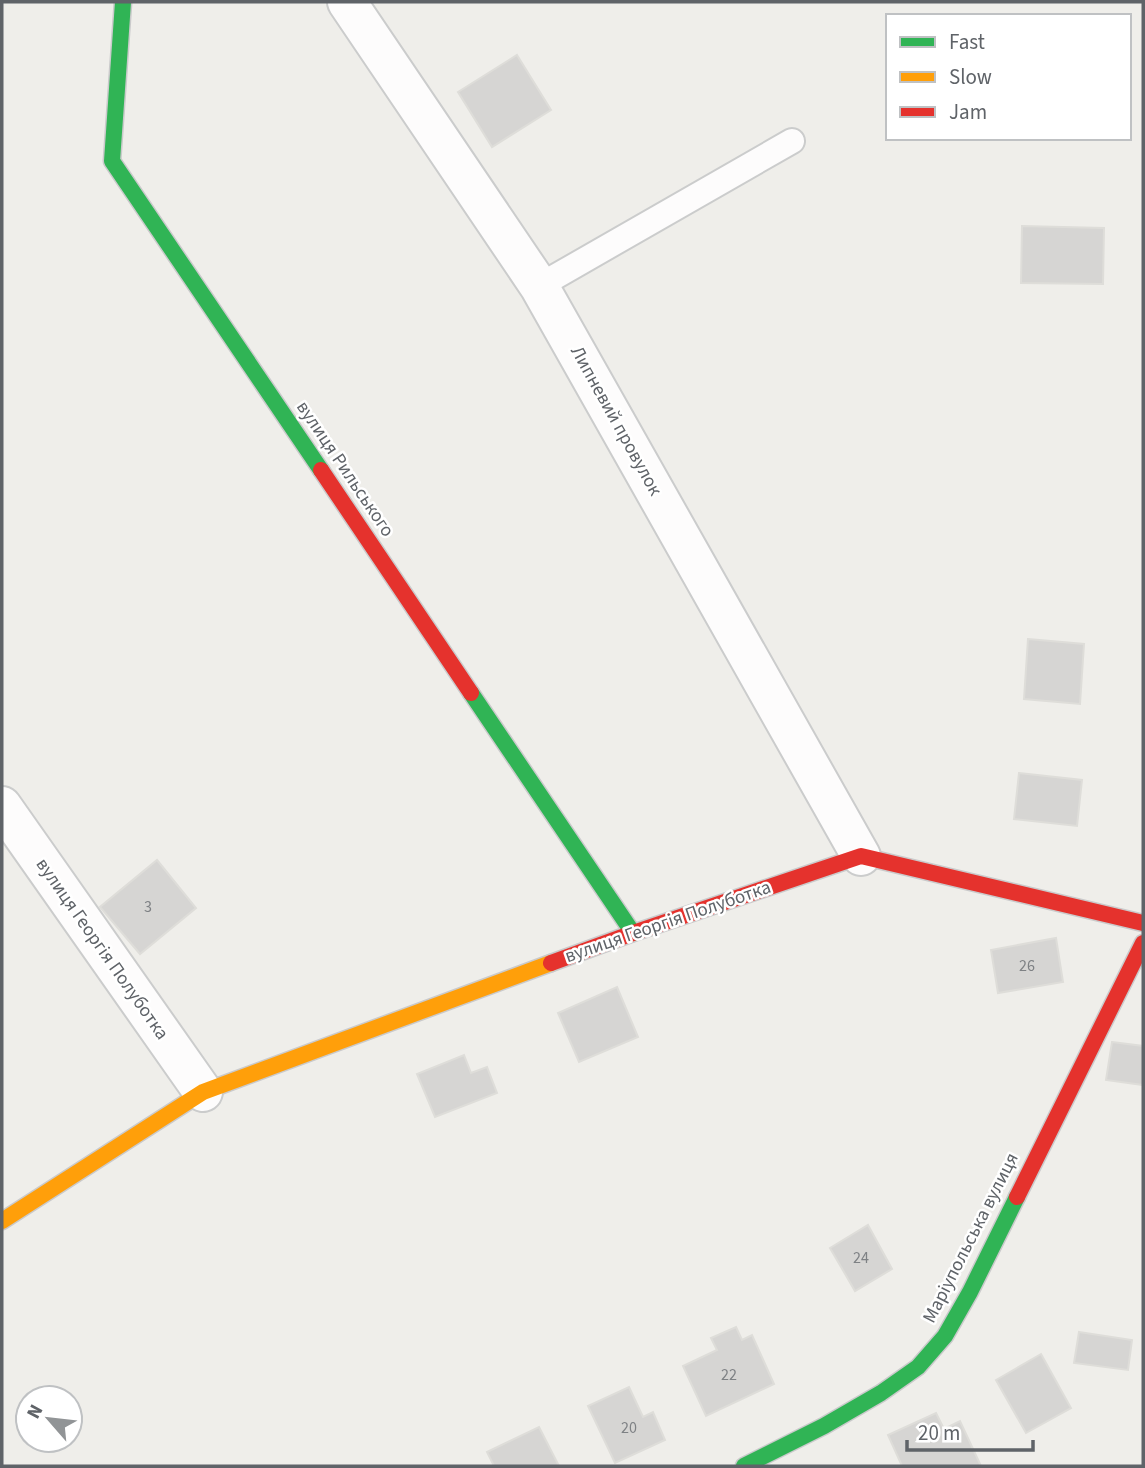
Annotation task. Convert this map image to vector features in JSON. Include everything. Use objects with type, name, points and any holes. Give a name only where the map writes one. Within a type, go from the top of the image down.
[{"type":"street","name":"вулиця Рильського","points":[[123,2],[112,161],[633,933]]},
{"type":"street","name":"Липневий провулок","points":[[347,2],[539,286],[861,856]]},
{"type":"street","name":"вулиця Георгія Полуботка","points":[[2,806],[203,1092]]},
{"type":"street","name":"вулиця Георгія Полуботка","points":[[2,1221],[203,1092],[633,933],[861,856]]},
{"type":"street","points":[[861,856],[1143,923]]},
{"type":"street","name":"Маріупольська вулиця","points":[[744,1466],[824,1426],[881,1393],[918,1367],[945,1336],[970,1292],[1143,943]]},
{"type":"lane","points":[[539,286],[792,141]]},
{"type":"building","points":[[517,55],[551,110],[492,147],[458,92]]},
{"type":"building","points":[[1022,226],[1104,228],[1103,284],[1021,283]]},
{"type":"building","points":[[1028,639],[1084,644],[1080,704],[1024,699]]},
{"type":"building","points":[[1019,773],[1082,780],[1077,826],[1014,819]]},
{"type":"building","points":[[157,860],[196,908],[140,954],[100,907]]},
{"type":"building","points":[[1056,938],[1063,982],[998,993],[991,950]]},
{"type":"building","points":[[617,987],[638,1037],[579,1062],[558,1013]]},
{"type":"building","points":[[1112,1042],[1143,1046],[1143,1085],[1106,1080]]},
{"type":"building","points":[[464,1055],[471,1073],[487,1067],[497,1093],[435,1117],[417,1074]]},
{"type":"building","points":[[868,1225],[892,1269],[855,1291],[830,1248]]},
{"type":"building","points":[[736,1327],[742,1340],[752,1335],[774,1384],[706,1416],[683,1366],[717,1350],[711,1338]]},
{"type":"building","points":[[1079,1332],[1132,1340],[1128,1370],[1074,1363]]},
{"type":"building","points":[[1041,1354],[1071,1408],[1026,1433],[996,1380]]},
{"type":"building","points":[[629,1387],[643,1417],[653,1412],[665,1440],[615,1463],[588,1406]]},
{"type":"building","points":[[936,1413],[944,1429],[960,1421],[981,1466],[902,1466],[888,1435]]},
{"type":"building","points":[[539,1427],[559,1466],[494,1466],[487,1452]]},
{"type":"traffic: fast","points":[[123,2],[112,161],[321,470]]},
{"type":"traffic: fast","points":[[471,693],[633,933]]},
{"type":"traffic: fast","points":[[744,1466],[824,1426],[881,1393],[918,1367],[945,1336],[1017,1197]]},
{"type":"traffic: slow","points":[[2,1221],[203,1092],[551,963]]},
{"type":"traffic: jam","points":[[321,470],[471,693]]},
{"type":"traffic: jam","points":[[551,963],[861,856],[1143,923]]},
{"type":"traffic: jam","points":[[1017,1197],[1143,943]]}]
